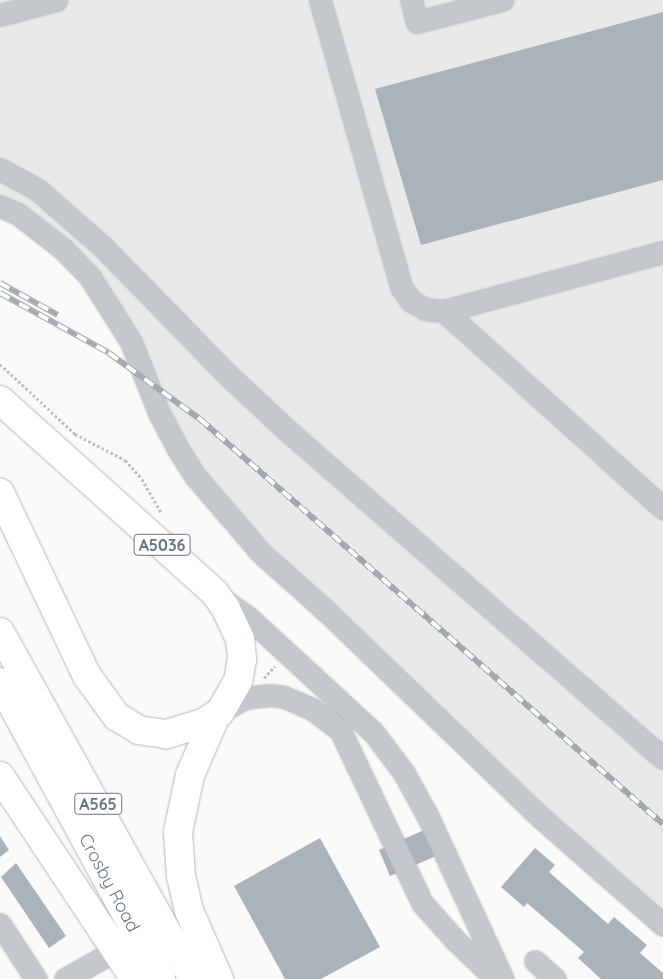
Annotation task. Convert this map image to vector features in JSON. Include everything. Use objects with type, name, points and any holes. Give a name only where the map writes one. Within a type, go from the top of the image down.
[{"type":"highway","name":"A5036","points":[[3,400],[214,592],[234,623],[242,648],[238,681],[218,713]]},
{"type":"highway","points":[[0,493],[87,676],[117,717],[140,730],[166,734],[186,730],[218,713]]},
{"type":"highway","name":"A565","points":[[0,632],[193,979]]},
{"type":"highway","name":"Crosby Road","points":[[0,682],[161,979]]},
{"type":"highway","points":[[218,713],[190,774],[178,832],[181,876],[189,911],[219,979]]},
{"type":"highway","points":[[0,776],[135,979]]},
{"type":"street","points":[[0,15],[53,0]]},
{"type":"street","points":[[320,0],[400,287],[411,301],[425,308],[444,311],[663,252]]},
{"type":"street","points":[[411,0],[417,22],[502,0]]},
{"type":"street","points":[[0,169],[38,190],[103,248],[228,375],[289,432],[663,758]]},
{"type":"street","points":[[0,206],[18,214],[63,249],[90,277],[131,342],[159,413],[178,449],[201,483],[261,553],[326,611],[539,816],[663,925]]},
{"type":"street","points":[[444,311],[663,508]]},
{"type":"street","points":[[214,592],[249,618],[373,732],[404,772],[436,833],[503,979]]},
{"type":"street","points":[[218,713],[245,698],[270,695],[284,697],[312,709],[340,730],[422,903],[456,941],[496,979]]},
{"type":"street","points":[[0,924],[36,979]]},
{"type":"street","points":[[65,979],[116,950]]},
{"type":"street","points":[[535,961],[555,979]]},
{"type":"path","points":[[0,364],[75,434],[125,460],[142,479],[165,520]]},
{"type":"path","points":[[265,675],[279,662]]},
{"type":"shaded area","points":[[0,0],[663,0],[663,925],[223,510],[90,277],[0,206]]},
{"type":"building","points":[[663,12],[663,180],[421,245],[375,89]]},
{"type":"building","points":[[440,823],[452,849],[390,876],[379,850]]},
{"type":"building","points":[[0,836],[9,850],[0,857]]},
{"type":"building","points":[[320,838],[380,947],[321,979],[285,979],[234,886]]},
{"type":"building","points":[[535,848],[555,865],[549,872],[608,924],[614,917],[647,945],[640,953],[663,973],[663,979],[601,979],[578,958],[584,952],[527,903],[524,907],[501,887]]},
{"type":"building","points":[[16,863],[66,936],[49,948],[1,877]]},
{"type":"railway","points":[[0,283],[58,315]]},
{"type":"railway","points":[[0,293],[109,353],[200,419],[663,824]]}]
